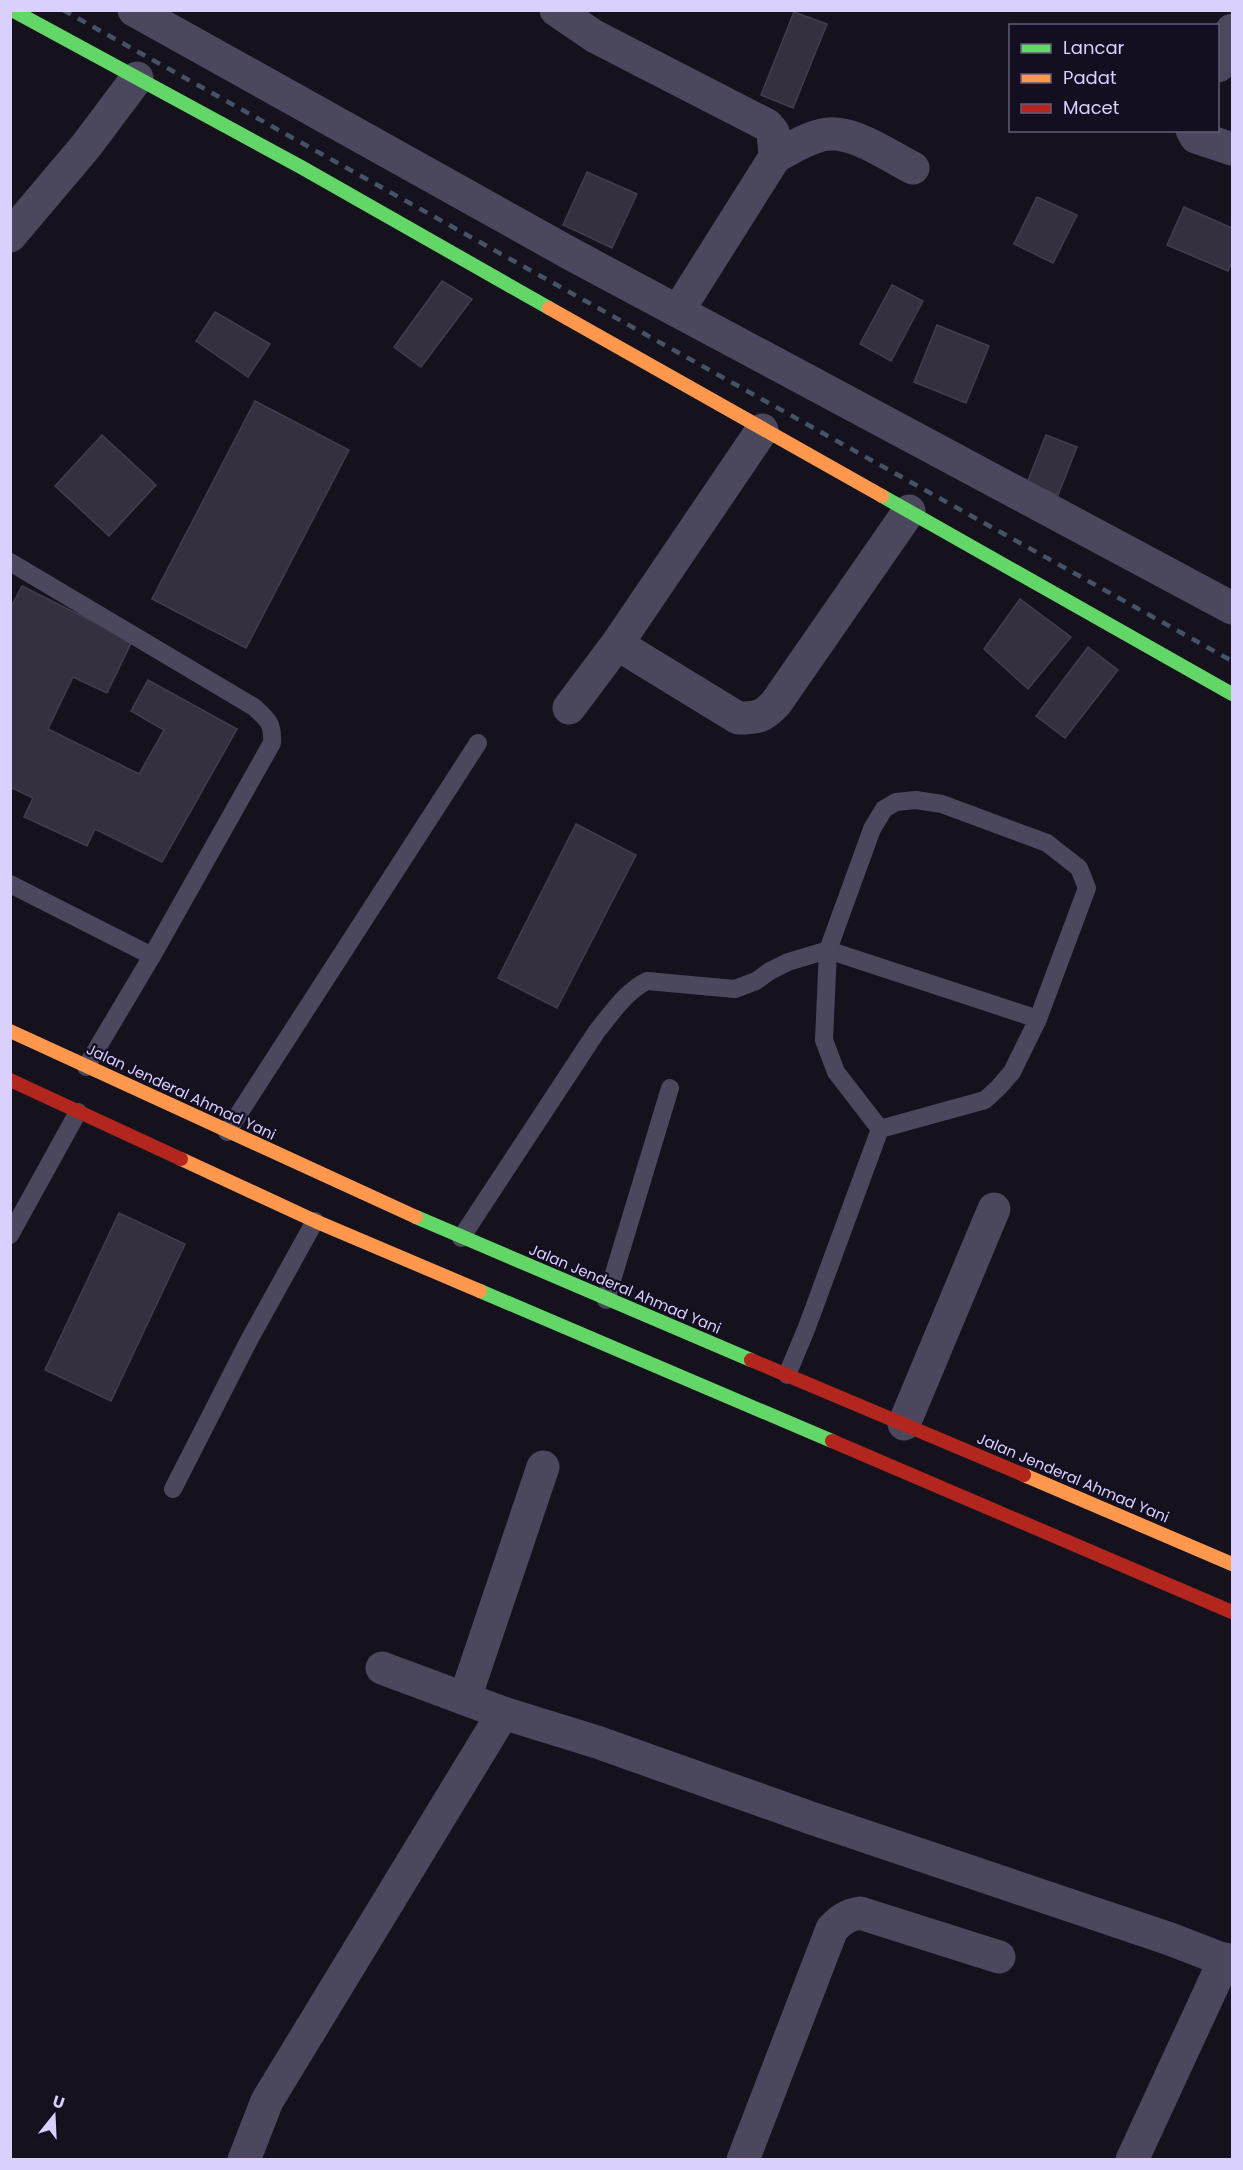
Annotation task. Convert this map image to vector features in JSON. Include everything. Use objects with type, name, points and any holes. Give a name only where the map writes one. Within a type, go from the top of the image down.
[{"type":"main road","points":[[12,10],[301,167],[762,430],[1233,694]]},
{"type":"main road","name":"Jalan Jenderal Ahmad Yani","points":[[10,1031],[461,1238],[1233,1564]]},
{"type":"main road","points":[[10,1080],[315,1221],[1233,1612]]},
{"type":"street","points":[[134,10],[571,254],[1233,608]]},
{"type":"street","points":[[556,10],[594,36],[767,125],[773,132],[775,157]]},
{"type":"street","points":[[1219,64],[1233,30]]},
{"type":"street","points":[[10,236],[86,146],[137,78]]},
{"type":"street","points":[[1193,132],[1196,137],[1233,149]]},
{"type":"street","points":[[678,310],[775,157],[805,141],[834,133],[848,135],[913,168]]},
{"type":"street","points":[[569,708],[617,644],[762,430]]},
{"type":"street","points":[[617,644],[738,718],[754,718],[766,714],[776,703],[909,511]]},
{"type":"street","points":[[904,1424],[994,1209]]},
{"type":"street","points":[[465,1698],[543,1467]]},
{"type":"street","points":[[382,1668],[503,1713],[597,1742],[1229,1961],[1132,2160]]},
{"type":"street","points":[[244,2160],[267,2101],[503,1713]]},
{"type":"street","points":[[742,2160],[832,1929],[841,1920],[850,1914],[860,1913],[999,1957]]},
{"type":"lane","points":[[10,562],[254,707],[273,728],[272,743],[152,956],[86,1066]]},
{"type":"lane","points":[[227,1132],[478,743]]},
{"type":"lane","points":[[916,800],[942,804],[1047,843],[1079,868],[1087,888],[1038,1019],[1011,1072],[985,1101],[880,1129],[836,1072],[828,1057],[824,1040],[828,950],[872,829],[884,809],[896,802],[916,800]]},
{"type":"lane","points":[[10,884],[152,956]]},
{"type":"lane","points":[[461,1238],[597,1031],[620,1002],[646,981],[735,989],[756,981],[788,962],[828,950],[1038,1019]]},
{"type":"lane","points":[[606,1300],[670,1088]]},
{"type":"lane","points":[[10,1235],[78,1112]]},
{"type":"lane","points":[[787,1375],[880,1129]]},
{"type":"lane","points":[[172,1489],[248,1342],[315,1221]]},
{"type":"building","points":[[794,12],[827,24],[793,108],[761,95]]},
{"type":"building","points":[[587,172],[637,194],[612,248],[563,225]]},
{"type":"building","points":[[1037,197],[1077,215],[1053,263],[1014,244]]},
{"type":"building","points":[[1184,207],[1232,228],[1232,261],[1228,271],[1167,245]]},
{"type":"building","points":[[442,281],[472,299],[421,367],[394,347]]},
{"type":"building","points":[[892,285],[923,301],[891,361],[860,344]]},
{"type":"building","points":[[215,312],[270,344],[248,377],[196,341]]},
{"type":"building","points":[[937,325],[989,346],[966,403],[914,382]]},
{"type":"building","points":[[255,401],[349,450],[246,648],[152,599]]},
{"type":"building","points":[[102,435],[156,485],[109,536],[55,486]]},
{"type":"building","points":[[1046,435],[1077,447],[1058,495],[1027,483]]},
{"type":"building","points":[[22,586],[132,641],[107,693],[73,677],[48,729],[139,774],[164,730],[131,711],[148,680],[237,729],[162,862],[95,829],[87,846],[24,817],[33,798],[10,787],[10,609]]},
{"type":"building","points":[[1020,599],[1071,637],[1028,689],[984,649]]},
{"type":"building","points":[[1088,647],[1118,670],[1065,738],[1036,716]]},
{"type":"building","points":[[576,824],[636,855],[557,1008],[498,978]]},
{"type":"building","points":[[119,1213],[185,1244],[111,1401],[45,1370]]},
{"type":"railway","points":[[63,10],[1232,661]]},
{"type":"traffic: fast","points":[[12,10],[301,167],[549,308]]},
{"type":"traffic: fast","points":[[882,496],[1232,694]]},
{"type":"traffic: fast","points":[[416,1217],[751,1360]]},
{"type":"traffic: fast","points":[[480,1291],[832,1441]]},
{"type":"traffic: slow","points":[[549,308],[882,496]]},
{"type":"traffic: slow","points":[[10,1031],[416,1217]]},
{"type":"traffic: slow","points":[[181,1159],[315,1221],[480,1291]]},
{"type":"traffic: slow","points":[[1024,1475],[1232,1564]]},
{"type":"traffic: jam","points":[[10,1080],[181,1159]]},
{"type":"traffic: jam","points":[[751,1360],[1024,1475]]},
{"type":"traffic: jam","points":[[832,1441],[1232,1612]]}]
